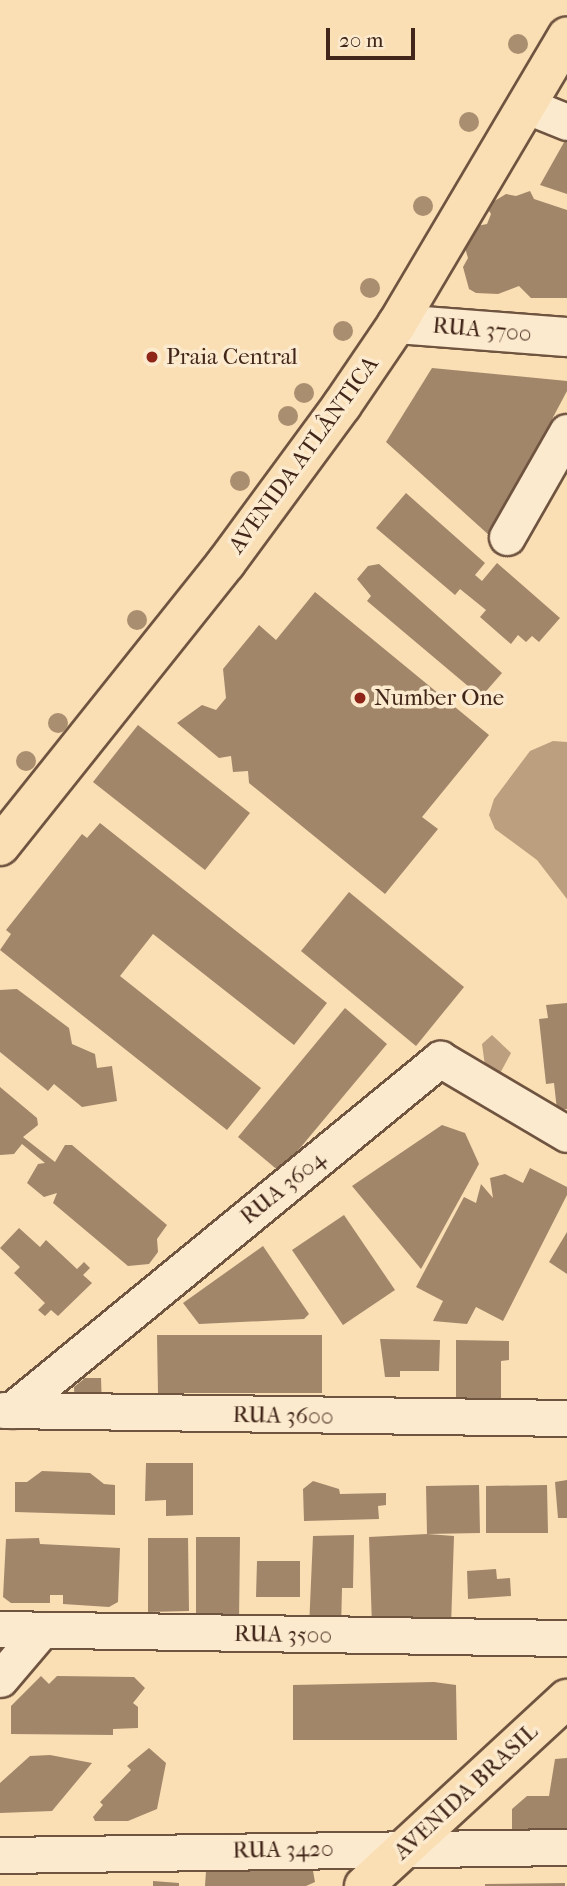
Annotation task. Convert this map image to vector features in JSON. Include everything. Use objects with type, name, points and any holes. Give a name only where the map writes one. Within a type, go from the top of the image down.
[{"type":"main road","name":"AVENIDA ATLÂNTICA","points":[[0,846],[284,488],[397,324],[567,36]]},
{"type":"main road","name":"RUA 3700","points":[[397,324],[567,337]]},
{"type":"main road","name":"AVENIDA BRASIL","points":[[364,1886],[558,1715]]},
{"type":"street","points":[[525,105],[567,122]]},
{"type":"street","points":[[507,537],[567,432]]},
{"type":"street","name":"RUA 3604","points":[[6,1410],[440,1059],[567,1134]]},
{"type":"street","name":"RUA 3600","points":[[6,1410],[567,1418]]},
{"type":"street","name":"RUA 3500","points":[[0,1629],[40,1632],[567,1638]]},
{"type":"street","points":[[0,1679],[40,1632]]},
{"type":"street","name":"RUA 3420","points":[[0,1855],[406,1847],[567,1847]]},
{"type":"shaded area","points":[[553,741],[567,742],[567,899],[537,860],[495,829],[489,815],[494,799],[530,751]]},
{"type":"shaded area","points":[[492,1035],[511,1053],[497,1079],[486,1073],[482,1044]]},
{"type":"building","points":[[567,137],[567,194],[540,185]]},
{"type":"building","points":[[530,191],[534,199],[567,210],[567,298],[531,298],[519,286],[498,294],[476,293],[469,289],[463,267],[468,258],[465,248],[477,226],[487,224],[491,214],[486,206],[506,194],[516,196]]},
{"type":"building","points":[[432,368],[567,381],[567,391],[490,536],[386,442]]},
{"type":"building","points":[[406,493],[485,563],[475,575],[482,581],[497,563],[560,618],[539,642],[532,636],[526,642],[518,635],[511,644],[480,617],[486,610],[460,589],[455,595],[376,528]]},
{"type":"building","points":[[379,564],[502,673],[481,697],[367,601],[371,596],[357,579],[368,566]]},
{"type":"building","points":[[315,592],[489,735],[422,817],[438,829],[385,894],[249,783],[248,771],[233,772],[231,756],[219,758],[177,723],[202,705],[216,710],[226,698],[223,669],[259,625],[276,640]]},
{"type":"building","points":[[138,725],[250,813],[205,870],[93,782]]},
{"type":"building","points":[[100,823],[327,1003],[294,1045],[153,934],[120,976],[261,1088],[227,1130],[0,950],[11,934],[6,930],[82,834],[87,838]]},
{"type":"building","points":[[349,892],[464,987],[416,1046],[301,951]]},
{"type":"building","points":[[17,989],[69,1028],[72,1044],[95,1054],[97,1068],[112,1066],[117,1101],[82,1107],[54,1084],[48,1091],[0,1052],[0,990]]},
{"type":"building","points":[[567,1003],[567,1109],[557,1110],[554,1083],[546,1084],[539,1019],[548,1018],[546,1005]]},
{"type":"building","points":[[345,1008],[387,1044],[280,1172],[238,1137]]},
{"type":"building","points":[[0,1087],[37,1118],[38,1125],[23,1137],[55,1162],[65,1145],[72,1145],[167,1225],[157,1239],[158,1252],[149,1264],[128,1266],[53,1203],[57,1193],[44,1197],[27,1183],[38,1164],[45,1163],[22,1144],[14,1154],[0,1155]]},
{"type":"building","points":[[442,1125],[465,1133],[479,1164],[421,1269],[352,1186]]},
{"type":"building","points":[[530,1168],[567,1187],[567,1195],[503,1321],[476,1307],[467,1324],[433,1321],[443,1301],[416,1287],[464,1197],[476,1203],[481,1184],[493,1198],[490,1178],[505,1174],[523,1183]]},
{"type":"building","points":[[344,1215],[395,1290],[343,1325],[292,1250]]},
{"type":"building","points":[[19,1228],[40,1247],[46,1240],[77,1269],[84,1262],[90,1268],[83,1275],[92,1283],[58,1316],[51,1310],[45,1316],[38,1310],[45,1303],[14,1273],[20,1267],[0,1248]]},
{"type":"building","points":[[567,1232],[567,1274],[549,1262]]},
{"type":"building","points":[[263,1246],[309,1314],[304,1319],[199,1324],[183,1303]]},
{"type":"building","points":[[157,1335],[322,1335],[322,1393],[158,1393]]},
{"type":"building","points":[[380,1339],[440,1340],[439,1371],[400,1371],[400,1377],[385,1377]]},
{"type":"building","points":[[456,1340],[509,1341],[509,1360],[501,1361],[501,1415],[456,1415]]},
{"type":"building","points":[[85,1378],[101,1378],[102,1409],[75,1408],[74,1387]]},
{"type":"building","points":[[146,1463],[193,1463],[193,1515],[166,1516],[166,1500],[145,1501]]},
{"type":"building","points":[[42,1471],[90,1473],[104,1484],[115,1485],[115,1515],[15,1512],[15,1482],[27,1482]]},
{"type":"building","points":[[567,1480],[567,1518],[558,1518],[555,1482]]},
{"type":"building","points":[[313,1481],[339,1489],[340,1494],[386,1493],[386,1505],[378,1506],[379,1519],[304,1521],[303,1489]]},
{"type":"building","points":[[479,1485],[480,1533],[427,1534],[426,1486]]},
{"type":"building","points":[[547,1485],[548,1533],[486,1533],[486,1486]]},
{"type":"building","points":[[427,1534],[454,1536],[451,1626],[372,1626],[369,1537]]},
{"type":"building","points":[[354,1535],[353,1588],[342,1588],[341,1629],[309,1628],[313,1536]]},
{"type":"building","points":[[196,1537],[240,1537],[239,1621],[196,1621]]},
{"type":"building","points":[[39,1538],[40,1544],[120,1548],[118,1602],[109,1607],[63,1604],[63,1595],[50,1595],[50,1603],[11,1603],[3,1597],[6,1539]]},
{"type":"building","points":[[148,1538],[188,1538],[189,1611],[148,1612]]},
{"type":"building","points":[[257,1561],[300,1561],[300,1597],[256,1597]]},
{"type":"building","points":[[496,1569],[497,1579],[510,1578],[511,1596],[468,1599],[467,1571]]},
{"type":"building","points":[[41,1676],[49,1684],[57,1676],[134,1677],[145,1688],[133,1703],[138,1707],[138,1728],[113,1729],[113,1735],[11,1734],[11,1706]]},
{"type":"building","points":[[434,1682],[456,1685],[457,1740],[293,1740],[293,1685]]},
{"type":"building","points":[[149,1748],[166,1763],[157,1809],[128,1821],[95,1821],[93,1817],[103,1805],[100,1802],[131,1770],[127,1766]]},
{"type":"building","points":[[50,1755],[92,1763],[52,1811],[0,1813],[0,1783],[30,1756]]},
{"type":"building","points":[[567,1758],[567,1829],[512,1829],[512,1809],[527,1796],[549,1796],[555,1759]]},
{"type":"building","points":[[206,1871],[313,1871],[315,1882],[306,1886],[205,1886]]},
{"type":"building","points":[[153,1881],[179,1883],[179,1886],[153,1886]]},
{"type":"building","points":[[565,1883],[565,1886],[485,1886],[485,1884]]},
{"type":"place","name":"Praia Central","points":[[152,357]]},
{"type":"place","name":"Number One","points":[[360,698]]}]
